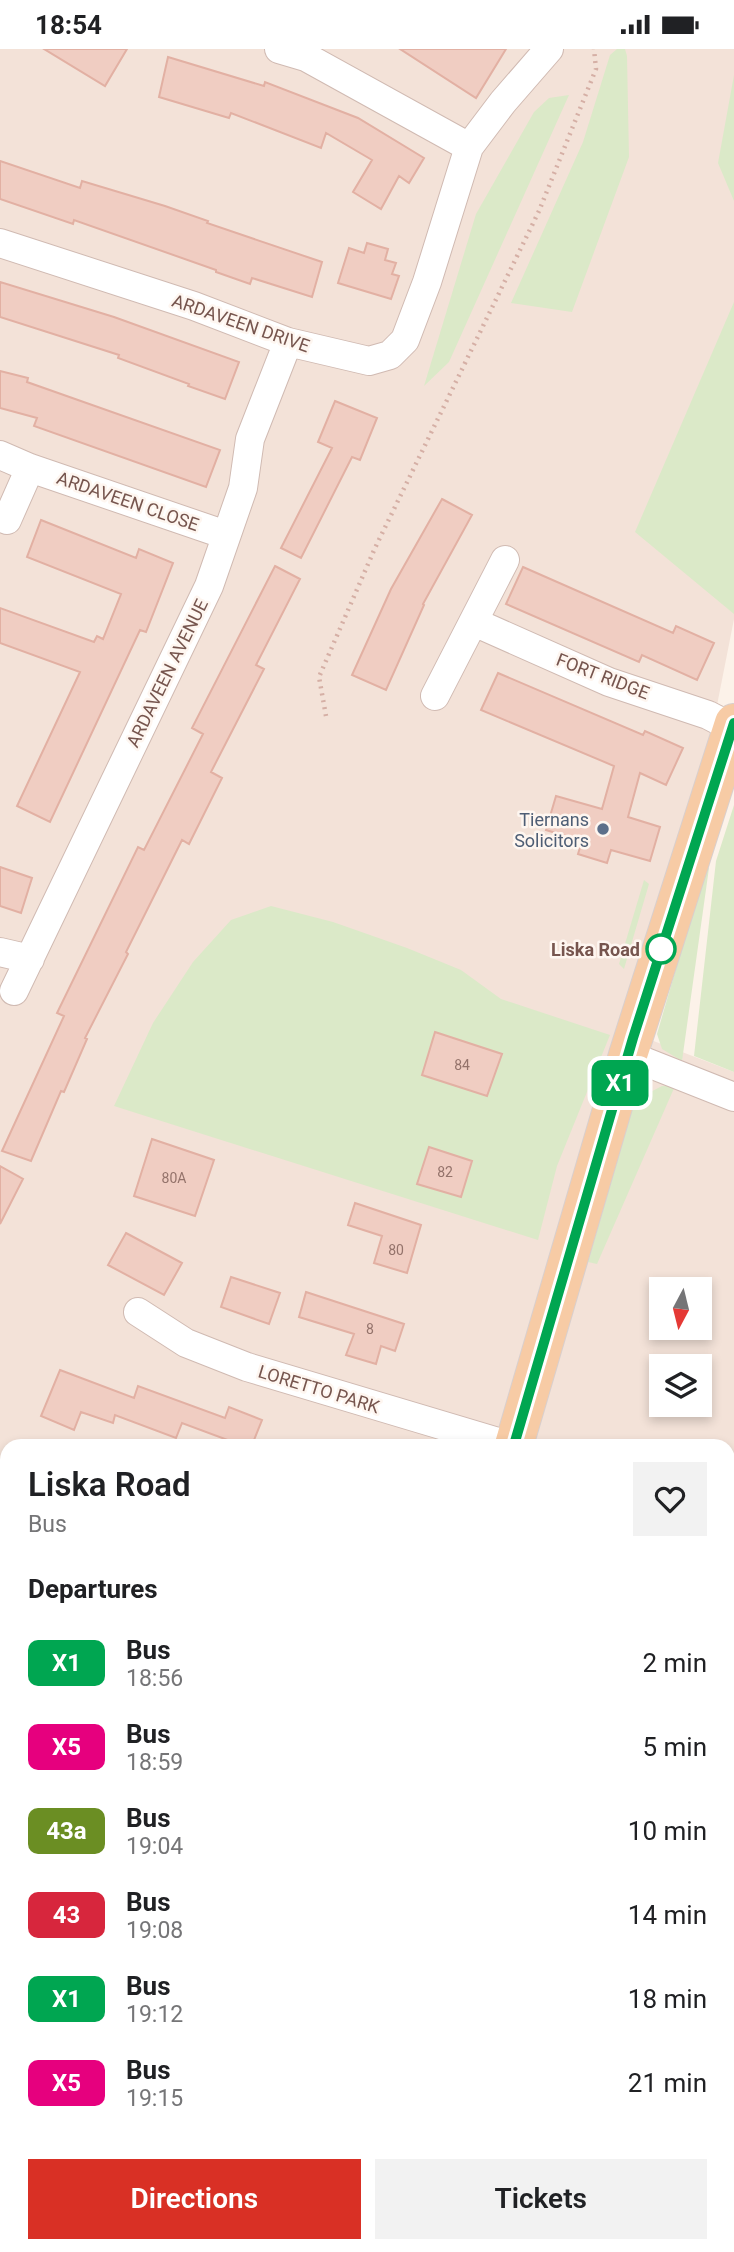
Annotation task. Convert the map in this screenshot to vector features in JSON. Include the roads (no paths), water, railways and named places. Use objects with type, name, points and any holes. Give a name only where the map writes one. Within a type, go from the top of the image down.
[{"type":"main road","points":[[516,1439],[628,1055],[733,725]]},
{"type":"street","points":[[279,49],[306,57],[469,147]]},
{"type":"street","name":"ARDAVEEN DRIVE","points":[[0,243],[194,306],[288,342],[369,361],[390,355],[405,340],[427,282],[469,147],[503,101],[549,49]]},
{"type":"street","name":"ARDAVEEN AVENUE","points":[[14,991],[209,586],[243,488],[250,439],[288,342]]},
{"type":"street","name":"ARDAVEEN CLOSE","points":[[0,455],[30,468],[226,535]]},
{"type":"street","points":[[6,520],[30,468]]},
{"type":"street","points":[[435,696],[505,561]]},
{"type":"street","name":"FORT RIDGE","points":[[474,622],[609,682],[733,725]]},
{"type":"street","points":[[0,952],[30,959]]},
{"type":"street","points":[[628,1055],[734,1097]]},
{"type":"street","name":"LORETTO PARK","points":[[138,1312],[186,1343],[247,1367],[488,1439]]},
{"type":"place","name":"Tiernans Solicitors","points":[[603,829]]},
{"type":"place","name":"Liska Road","points":[[661,949]]}]
